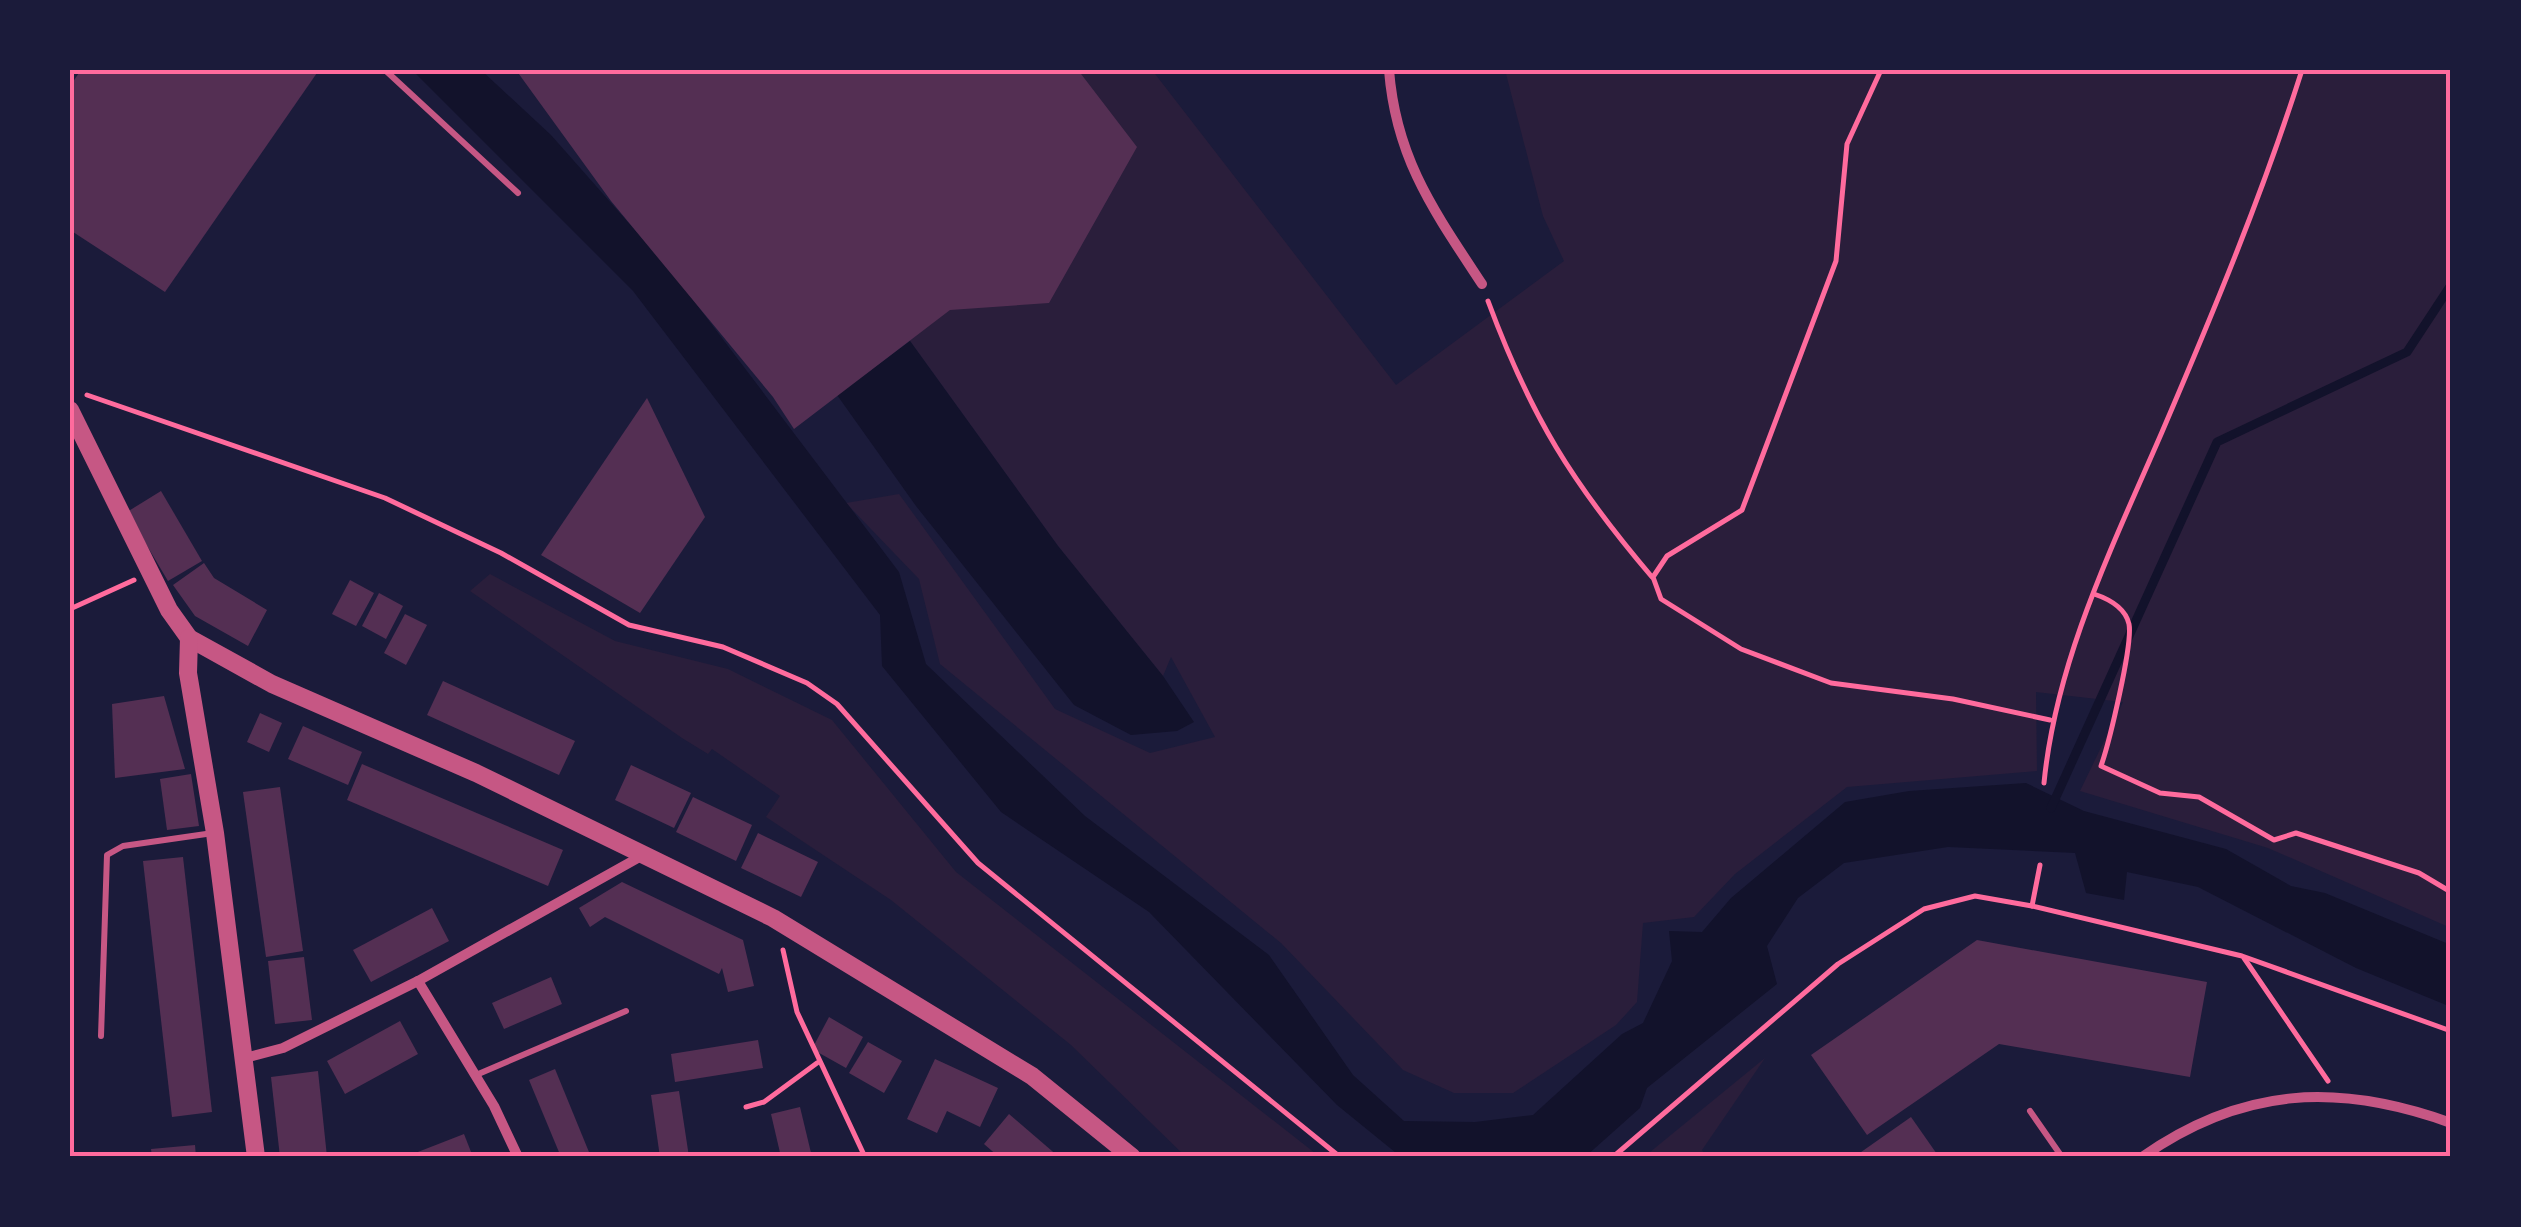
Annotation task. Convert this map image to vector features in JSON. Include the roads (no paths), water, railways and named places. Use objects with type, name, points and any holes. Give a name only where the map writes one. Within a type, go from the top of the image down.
[{"type":"street","points":[[1388,70],[1399,140],[1420,185],[1482,284]]},
{"type":"street","points":[[70,410],[78,440],[189,638],[272,684],[646,854],[773,918],[1032,1076],[1132,1157]]},
{"type":"street","points":[[189,638],[188,673],[214,833],[256,1157]]},
{"type":"street","points":[[245,1058],[283,1048],[418,982],[646,854]]},
{"type":"street","points":[[418,982],[475,1075],[518,1157]]},
{"type":"street","points":[[2142,1157],[2180,1130],[2228,1110],[2284,1097],[2338,1095],[2451,1123]]},
{"type":"lane","points":[[385,70],[518,193]]},
{"type":"lane","points":[[101,1036],[107,855],[123,846],[214,833]]},
{"type":"lane","points":[[475,1075],[626,1011]]},
{"type":"lane","points":[[2030,1111],[2062,1157]]},
{"type":"waterway","points":[[2051,808],[2217,442],[2407,352],[2451,285]]}]
